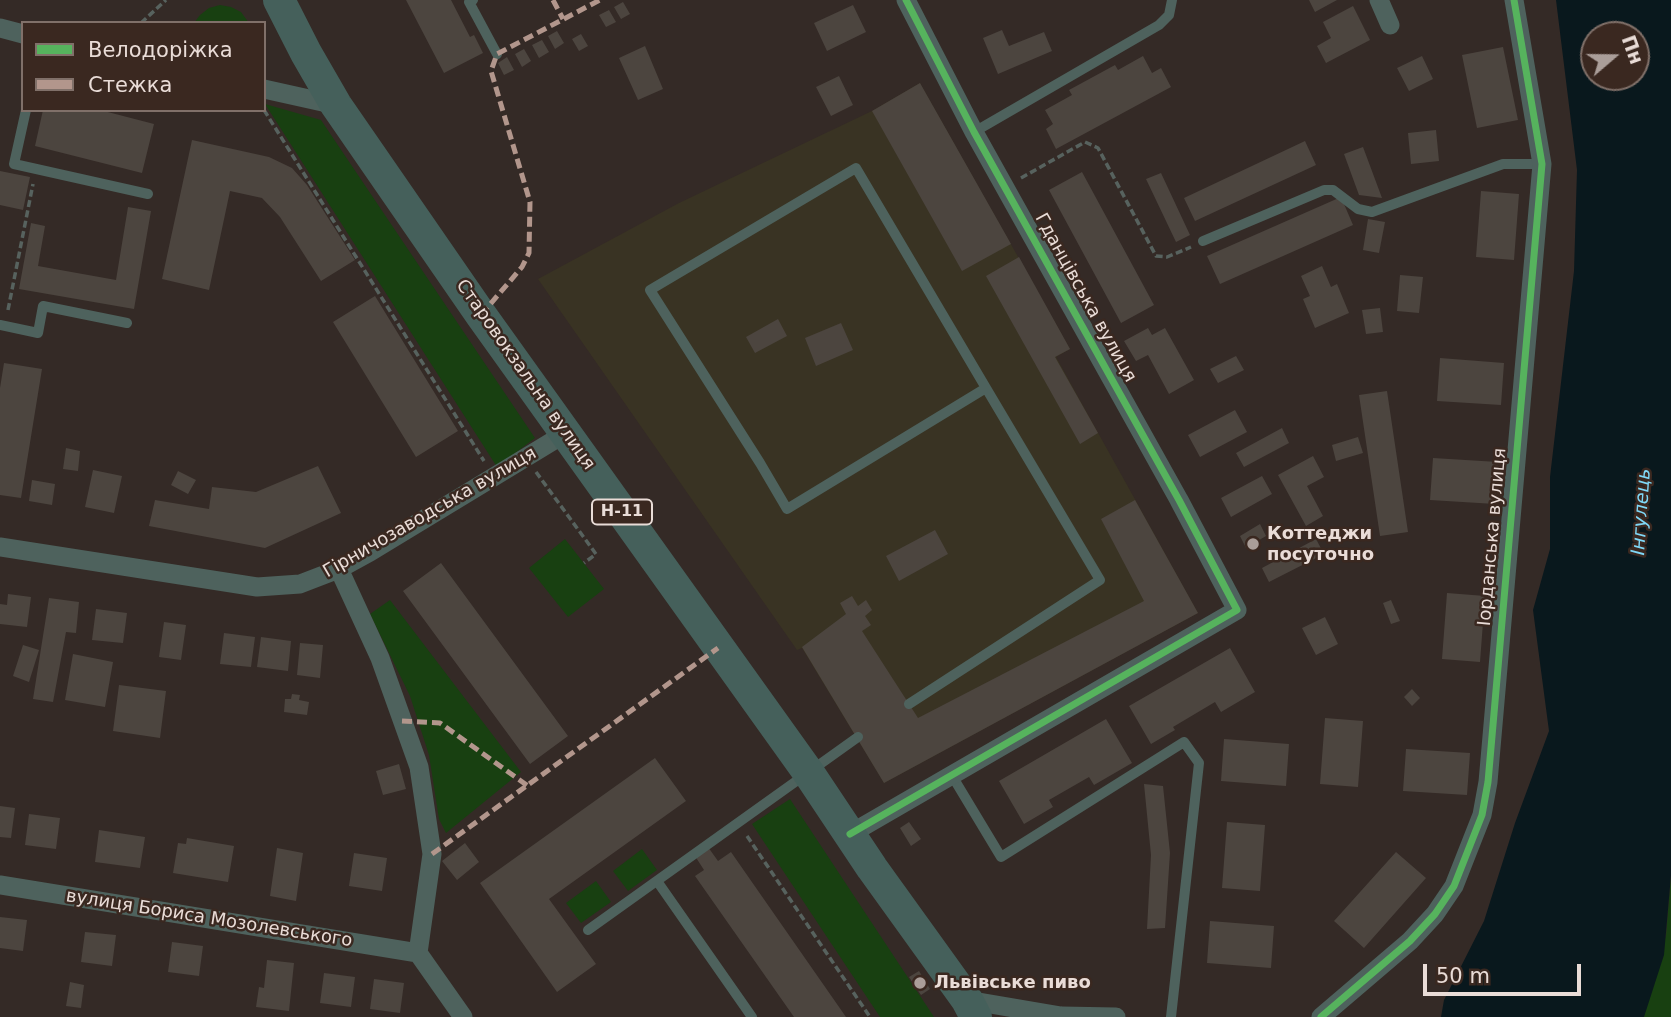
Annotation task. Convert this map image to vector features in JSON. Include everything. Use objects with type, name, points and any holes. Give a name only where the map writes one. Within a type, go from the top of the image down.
[{"type":"main road","name":"Старовокзальна вулиця","points":[[285,2],[336,105],[972,1008]]},
{"type":"street","name":"Гданцівська вулиця","points":[[905,0],[974,132],[1179,500],[1237,610],[951,774]]},
{"type":"street","points":[[1379,0],[1390,24]]},
{"type":"street","name":"Іорданська вулиця","points":[[1321,1017],[1410,941],[1435,914],[1454,886],[1482,815],[1488,782],[1542,164],[1514,0]]},
{"type":"street","points":[[0,28],[21,33]]},
{"type":"street","points":[[266,89],[336,105]]},
{"type":"street","name":"Гірничозаводська вулиця","points":[[0,547],[257,587],[300,584],[339,569],[566,433]]},
{"type":"street","points":[[339,569],[380,658],[419,767],[432,854],[418,953],[463,1017]]},
{"type":"street","points":[[850,834],[951,774]]},
{"type":"street","name":"вулиця Бориса Мозолевського","points":[[0,885],[418,953]]},
{"type":"street","points":[[972,1008],[1061,1016],[1116,1017]]},
{"type":"lane","points":[[473,0],[469,2],[497,54]]},
{"type":"lane","points":[[974,132],[1159,25],[1169,15],[1172,0]]},
{"type":"lane","points":[[26,112],[14,164],[148,194]]},
{"type":"lane","points":[[1202,242],[1324,190],[1333,190],[1358,209],[1373,212],[1503,164],[1542,164]]},
{"type":"lane","points":[[909,704],[1100,580],[856,168],[650,289],[787,509],[986,388]]},
{"type":"lane","points":[[2,326],[38,332],[43,306],[127,323]]},
{"type":"lane","points":[[588,930],[858,737]]},
{"type":"lane","points":[[951,774],[1002,857],[1184,741],[1199,763],[1171,1017]]},
{"type":"lane","points":[[656,881],[752,1017]]},
{"type":"path","points":[[143,21],[166,0]]},
{"type":"path","points":[[265,112],[495,477]]},
{"type":"path","points":[[1005,187],[1085,142],[1098,148],[1156,257],[1167,257],[1202,242]]},
{"type":"path","points":[[2,326],[37,169]]},
{"type":"path","points":[[526,459],[596,554],[584,563]]},
{"type":"path","points":[[738,822],[870,1017]]},
{"type":"shaded area","points":[[920,83],[1070,349],[1056,357],[1198,613],[884,783],[802,648],[797,650],[538,279],[679,203],[872,111]]},
{"type":"green space","points":[[220,5],[231,7],[241,12],[248,21],[196,21],[209,8]]},
{"type":"green space","points":[[266,104],[321,120],[535,438],[497,467]]},
{"type":"green space","points":[[565,539],[604,589],[568,617],[529,568]]},
{"type":"green space","points":[[390,600],[521,772],[446,833],[439,819],[429,755],[410,696],[370,614]]},
{"type":"green space","points":[[790,799],[934,1017],[880,1017],[752,824]]},
{"type":"green space","points":[[642,849],[657,870],[628,891],[613,871]]},
{"type":"green space","points":[[1671,875],[1671,1017],[1621,1017],[1666,936]]},
{"type":"green space","points":[[596,881],[611,902],[581,923],[566,903]]},
{"type":"water","name":"Інгулець","points":[[1556,0],[1671,0],[1671,875],[1664,955],[1644,1017],[1441,1017],[1444,1000],[1484,921],[1515,823],[1549,731],[1533,610],[1550,549],[1550,477],[1574,271],[1577,170]]},
{"type":"building","points":[[406,0],[451,0],[470,37],[474,35],[483,53],[444,73]]},
{"type":"building","points":[[1309,0],[1337,0],[1315,12]]},
{"type":"building","points":[[623,2],[630,14],[621,19],[614,7]]},
{"type":"building","points":[[853,5],[866,32],[827,51],[814,23]]},
{"type":"building","points":[[1353,6],[1370,40],[1326,63],[1317,46],[1331,38],[1323,22]]},
{"type":"building","points":[[609,10],[616,22],[606,27],[599,15]]},
{"type":"building","points":[[1002,30],[1009,46],[1044,32],[1052,51],[998,74],[983,38]]},
{"type":"building","points":[[557,31],[564,43],[555,49],[548,36]]},
{"type":"building","points":[[581,34],[588,46],[579,51],[572,39]]},
{"type":"building","points":[[542,40],[549,52],[539,58],[532,45]]},
{"type":"building","points":[[645,46],[663,89],[638,100],[619,58]]},
{"type":"building","points":[[1503,47],[1518,120],[1477,128],[1462,55]]},
{"type":"building","points":[[524,49],[531,61],[522,67],[515,54]]},
{"type":"building","points":[[1143,56],[1152,73],[1161,68],[1171,87],[1056,149],[1046,129],[1053,124],[1045,110],[1072,95],[1069,90],[1115,65],[1118,70]]},
{"type":"building","points":[[1422,56],[1433,79],[1409,91],[1397,68]]},
{"type":"building","points":[[507,57],[514,70],[504,75],[498,63]]},
{"type":"building","points":[[839,76],[853,105],[831,116],[816,87]]},
{"type":"building","points":[[920,83],[1011,244],[962,271],[872,111]]},
{"type":"building","points":[[43,112],[108,112],[154,124],[142,173],[35,146]]},
{"type":"building","points":[[1436,130],[1439,161],[1411,164],[1408,133]]},
{"type":"building","points":[[192,140],[269,157],[292,168],[307,185],[355,260],[321,281],[280,217],[262,198],[230,191],[209,290],[162,279]]},
{"type":"building","points":[[1305,141],[1316,165],[1195,221],[1184,198]]},
{"type":"building","points":[[1363,147],[1382,198],[1359,195],[1344,154]]},
{"type":"building","points":[[0,171],[30,177],[23,210],[0,205]]},
{"type":"building","points":[[1082,172],[1154,305],[1121,323],[1049,190]]},
{"type":"building","points":[[1161,173],[1190,235],[1176,242],[1146,179]]},
{"type":"building","points":[[1481,191],[1519,194],[1514,260],[1476,257]]},
{"type":"building","points":[[1341,197],[1353,225],[1220,284],[1207,256]]},
{"type":"building","points":[[128,207],[151,211],[134,309],[19,289],[31,223],[45,226],[38,266],[116,280]]},
{"type":"building","points":[[1368,219],[1385,222],[1379,253],[1363,250]]},
{"type":"building","points":[[1019,257],[1070,349],[1055,357],[1098,433],[1080,444],[986,276]]},
{"type":"building","points":[[1322,266],[1331,287],[1337,284],[1349,313],[1315,328],[1303,299],[1310,296],[1301,276]]},
{"type":"building","points":[[1400,275],[1423,277],[1419,313],[1397,311]]},
{"type":"building","points":[[375,296],[458,431],[416,457],[333,322]]},
{"type":"building","points":[[1380,308],[1383,332],[1366,334],[1362,310]]},
{"type":"building","points":[[778,319],[787,336],[755,353],[746,337]]},
{"type":"building","points":[[841,323],[853,350],[816,366],[805,338]]},
{"type":"building","points":[[1148,328],[1152,335],[1165,328],[1194,380],[1169,394],[1148,355],[1136,361],[1124,341]]},
{"type":"building","points":[[1236,356],[1244,370],[1218,383],[1210,369]]},
{"type":"building","points":[[1440,358],[1504,363],[1501,405],[1437,401]]},
{"type":"building","points":[[4,363],[42,369],[21,498],[0,495],[0,388]]},
{"type":"building","points":[[1387,391],[1408,532],[1380,536],[1359,395]]},
{"type":"building","points":[[1235,410],[1247,432],[1200,457],[1188,435]]},
{"type":"building","points":[[1282,428],[1289,443],[1244,467],[1236,453]]},
{"type":"building","points":[[1358,437],[1363,453],[1336,461],[1332,445]]},
{"type":"building","points":[[66,448],[80,451],[78,471],[63,469]]},
{"type":"building","points":[[1313,456],[1324,477],[1307,486],[1323,516],[1306,526],[1278,475]]},
{"type":"building","points":[[1433,458],[1498,462],[1495,504],[1430,500]]},
{"type":"building","points":[[318,466],[341,513],[265,548],[149,526],[155,500],[209,509],[212,487],[256,492]]},
{"type":"building","points":[[93,470],[122,476],[114,513],[85,507]]},
{"type":"building","points":[[178,471],[196,480],[188,494],[171,485]]},
{"type":"building","points":[[1262,476],[1272,494],[1231,517],[1221,498]]},
{"type":"building","points":[[32,480],[55,484],[52,505],[29,501]]},
{"type":"building","points":[[1135,500],[1198,613],[884,783],[802,647],[846,614],[840,603],[852,596],[858,606],[866,600],[872,610],[865,616],[871,625],[862,631],[918,718],[1144,601],[1101,519]]},
{"type":"building","points":[[1260,524],[1266,536],[1246,548],[1240,536]]},
{"type":"building","points":[[935,530],[948,554],[899,581],[886,556]]},
{"type":"building","points":[[1316,539],[1324,554],[1269,582],[1262,568]]},
{"type":"building","points":[[441,563],[568,736],[530,764],[403,591]]},
{"type":"building","points":[[1447,593],[1485,596],[1480,662],[1442,659]]},
{"type":"building","points":[[8,594],[31,597],[27,627],[0,624],[0,604],[7,605]]},
{"type":"building","points":[[49,598],[79,602],[76,633],[66,632],[53,702],[33,699]]},
{"type":"building","points":[[1391,600],[1400,621],[1391,624],[1383,603]]},
{"type":"building","points":[[96,609],[127,613],[123,643],[92,640]]},
{"type":"building","points":[[1325,617],[1338,644],[1316,655],[1302,628]]},
{"type":"building","points":[[164,622],[186,625],[181,660],[159,657]]},
{"type":"building","points":[[224,633],[255,637],[251,667],[220,664]]},
{"type":"building","points":[[261,637],[291,641],[288,671],[257,667]]},
{"type":"building","points":[[300,643],[323,645],[320,678],[297,675]]},
{"type":"building","points":[[23,645],[39,650],[29,682],[13,676]]},
{"type":"building","points":[[1230,648],[1255,692],[1221,712],[1215,702],[1173,727],[1175,730],[1151,744],[1129,706]]},
{"type":"building","points":[[73,654],[113,662],[105,707],[65,700]]},
{"type":"building","points":[[119,685],[166,691],[160,738],[113,731]]},
{"type":"building","points":[[1412,689],[1420,698],[1412,706],[1404,697]]},
{"type":"building","points":[[292,694],[300,695],[299,700],[309,702],[307,715],[284,712],[285,699],[291,699]]},
{"type":"building","points":[[1325,718],[1363,721],[1358,787],[1320,784]]},
{"type":"building","points":[[1106,719],[1132,763],[1094,785],[1089,777],[1049,800],[1053,807],[1024,824],[999,781]]},
{"type":"building","points":[[1224,739],[1289,744],[1286,786],[1221,781]]},
{"type":"building","points":[[1406,749],[1470,753],[1467,795],[1403,791]]},
{"type":"building","points":[[655,758],[686,801],[549,899],[596,964],[557,992],[480,883]]},
{"type":"building","points":[[399,764],[406,789],[383,795],[376,771]]},
{"type":"building","points":[[1144,784],[1163,786],[1170,853],[1165,928],[1147,929],[1151,855]]},
{"type":"building","points":[[0,806],[15,808],[11,838],[0,837]]},
{"type":"building","points":[[29,814],[60,818],[56,849],[25,845]]},
{"type":"building","points":[[909,822],[921,839],[911,846],[900,828]]},
{"type":"building","points":[[1227,822],[1265,825],[1260,891],[1222,888]]},
{"type":"building","points":[[99,830],[145,837],[140,868],[95,862]]},
{"type":"building","points":[[187,838],[234,846],[228,882],[173,873],[178,843],[186,844]]},
{"type":"building","points":[[465,843],[479,862],[457,880],[442,861]]},
{"type":"building","points":[[708,847],[718,861],[731,852],[846,1017],[794,1017],[695,876],[704,870],[695,856]]},
{"type":"building","points":[[277,848],[303,853],[296,901],[270,896]]},
{"type":"building","points":[[1396,852],[1426,878],[1364,948],[1334,921]]},
{"type":"building","points":[[354,853],[387,858],[382,891],[349,886]]},
{"type":"building","points":[[0,917],[27,920],[23,951],[0,948]]},
{"type":"building","points":[[1210,921],[1274,926],[1271,968],[1207,963]]},
{"type":"building","points":[[85,932],[116,935],[112,966],[81,962]]},
{"type":"building","points":[[172,942],[203,946],[199,976],[168,972]]},
{"type":"building","points":[[267,960],[294,963],[289,1011],[256,1007],[259,987],[264,988]]},
{"type":"building","name":"Львівське пиво","points":[[919,971],[930,989],[921,995],[909,977]]},
{"type":"building","points":[[324,973],[355,977],[351,1007],[320,1003]]},
{"type":"building","points":[[374,979],[404,983],[400,1013],[370,1009]]},
{"type":"building","points":[[70,982],[84,985],[81,1008],[66,1006]]},
{"type":"marked path","points":[[553,0],[563,19]]},
{"type":"marked path","points":[[481,315],[522,267],[529,253],[530,202],[491,71],[497,54],[600,0]]},
{"type":"marked path","points":[[432,854],[718,648]]},
{"type":"marked path","points":[[402,721],[440,723],[528,786]]},
{"type":"cycle path","points":[[850,834],[1237,610],[1179,500],[974,132],[906,0]]},
{"type":"cycle path","points":[[1321,1017],[1410,941],[1435,914],[1454,886],[1482,815],[1488,782],[1542,164],[1514,0]]},
{"type":"place","name":"Коттеджи посуточно","points":[[1253,544]]},
{"type":"place","name":"Львівське пиво","points":[[920,983]]}]
